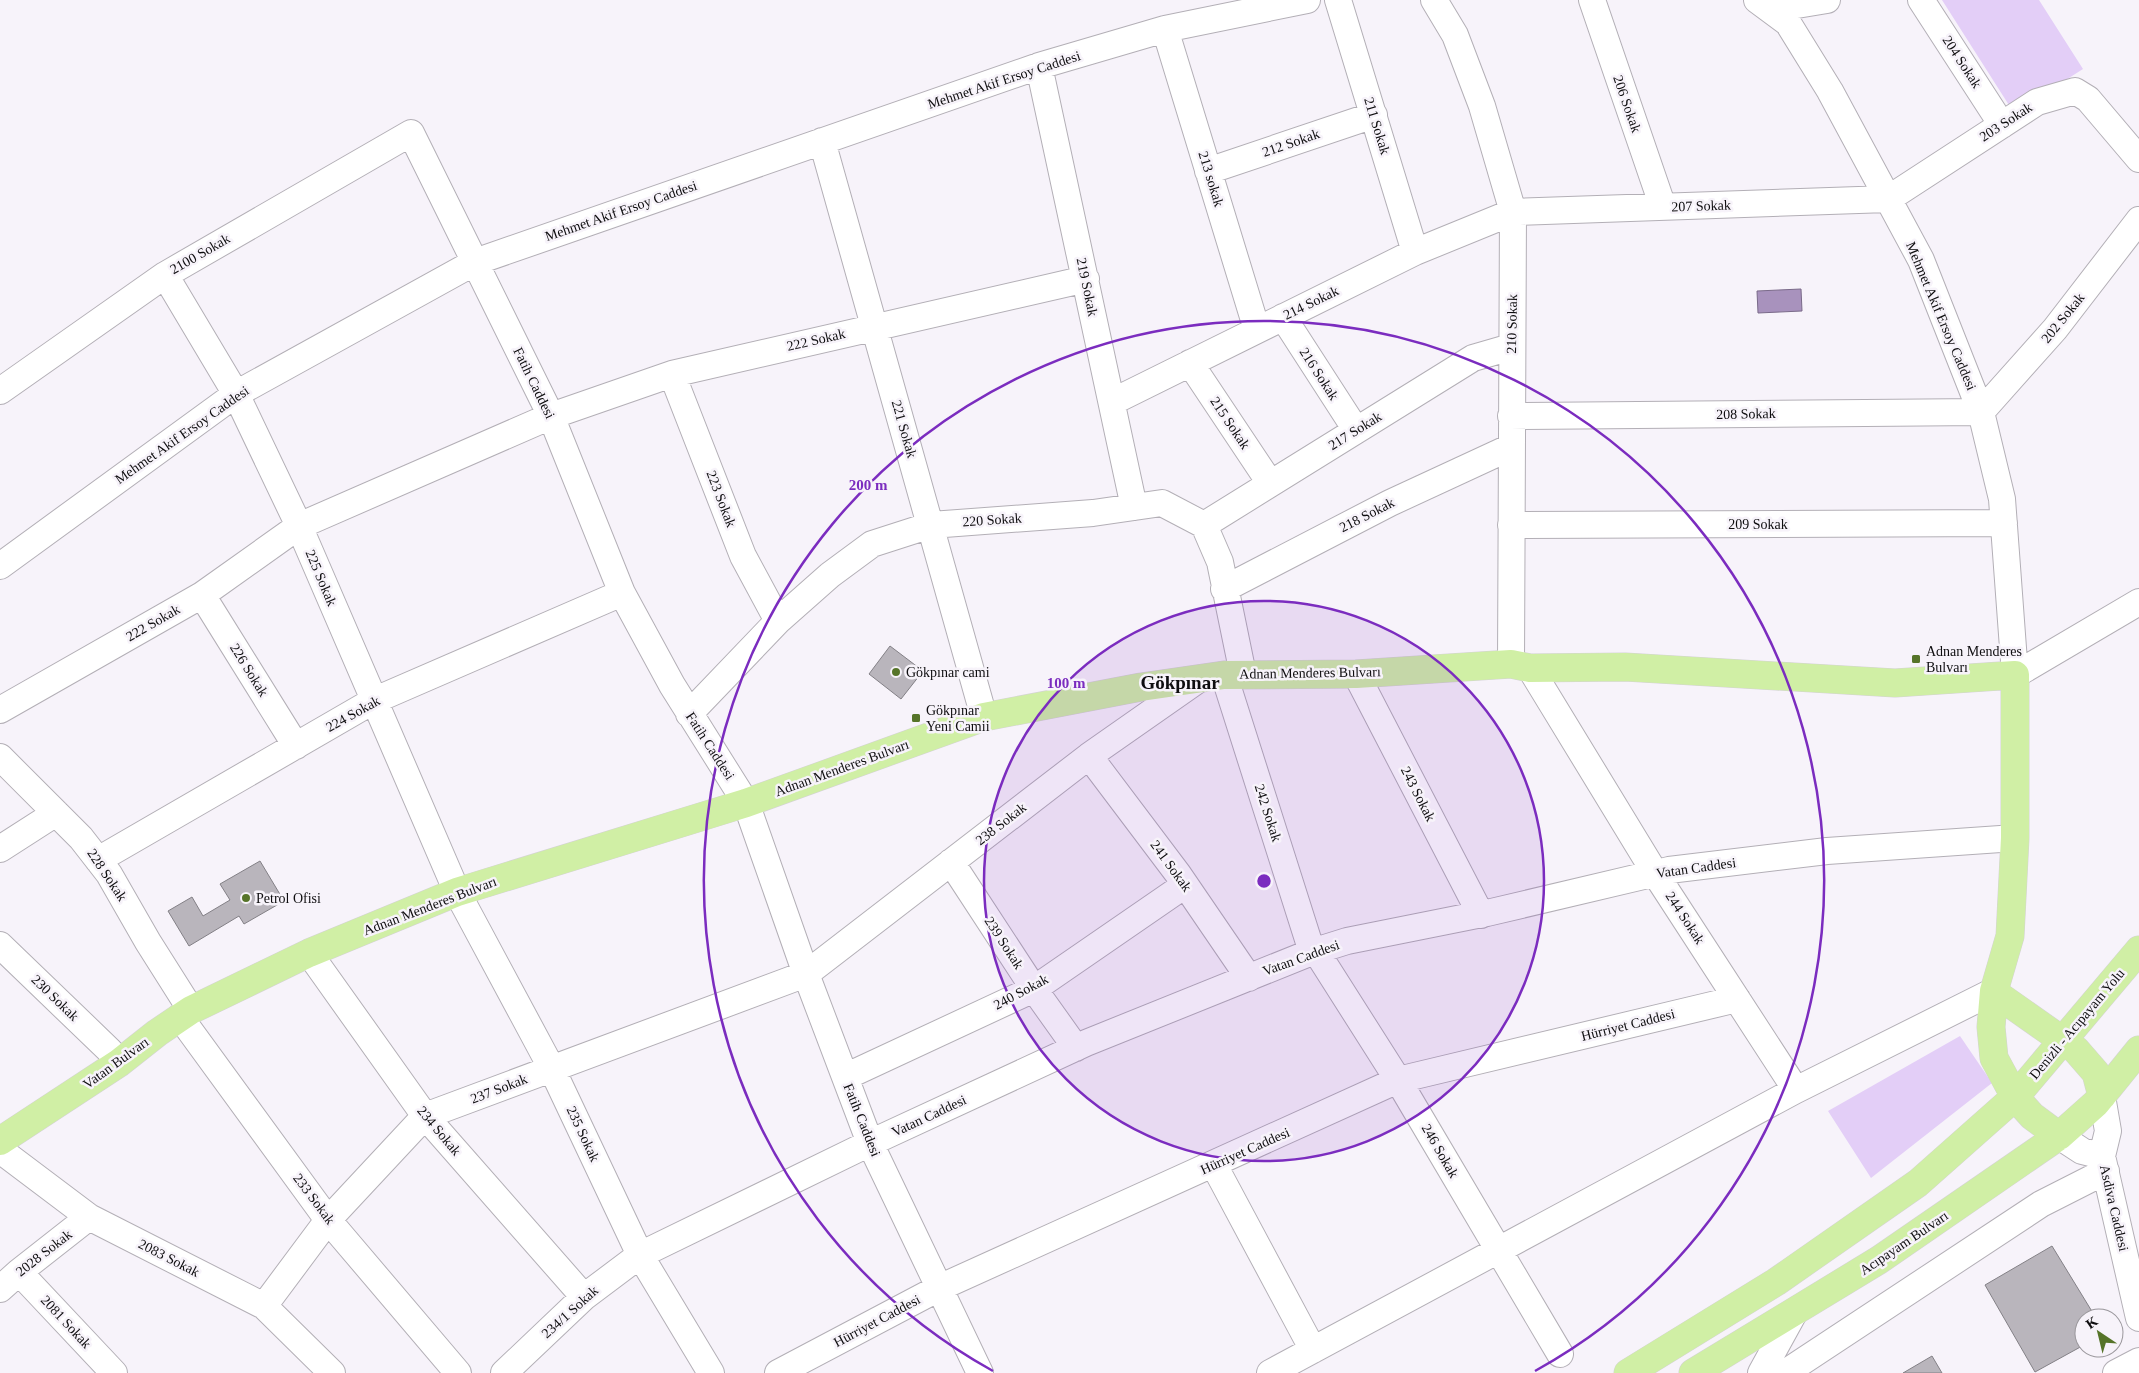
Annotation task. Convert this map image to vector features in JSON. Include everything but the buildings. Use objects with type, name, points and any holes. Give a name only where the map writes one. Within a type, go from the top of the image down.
[{"type":"main road","name":"Adnan Menderes Bulvarı","points":[[157,1033],[186,1014],[308,953],[457,892],[746,802],[984,717],[1222,676],[1356,674],[1521,666],[1625,667],[1895,683],[2015,675]]},
{"type":"main road","points":[[2015,675],[2015,838],[2010,936],[1994,992],[1991,1027],[1994,1058],[2015,1097],[2032,1116],[2059,1136]]},
{"type":"main road","name":"Denizli - Acıpayam Yolu","points":[[2015,1097],[2139,950]]},
{"type":"main road","points":[[1994,992],[2064,1040],[2096,1074],[2102,1096]]},
{"type":"main road","name":"Vatan Bulvarı","points":[[0,1119],[110,1051],[157,1033]]},
{"type":"main road","name":"Vatan Bulvarı","points":[[0,1141],[119,1063],[157,1033]]},
{"type":"main road","points":[[2102,1096],[2139,1050]]},
{"type":"main road","name":"Acıpayam Bulvarı","points":[[1694,1373],[1879,1260],[2059,1136],[2102,1096]]},
{"type":"main road","points":[[1628,1373],[1776,1282],[1918,1183],[2015,1097]]},
{"type":"street","name":"Mehmet Akif Ersoy Caddesi","points":[[0,566],[236,394],[475,262],[1039,66],[1165,29],[1307,0]]},
{"type":"street","name":"211 Sokak","points":[[1338,0],[1415,252]]},
{"type":"street","name":"210 Sokak","points":[[1434,0],[1455,35],[1482,106],[1513,212],[1511,525],[1521,666]]},
{"type":"street","name":"206 Sokak","points":[[1592,0],[1663,207]]},
{"type":"street","points":[[1765,4],[1827,0]]},
{"type":"street","name":"204 Sokak","points":[[1921,0],[2002,125]]},
{"type":"street","name":"Mehmet Akif Ersoy Caddesi","points":[[1765,4],[1788,23],[1830,91],[1921,260],[1980,412],[2002,499],[2015,675]]},
{"type":"street","name":"213 sokak","points":[[1165,29],[1257,330]]},
{"type":"street","name":"219 Sokak","points":[[1039,66],[1134,507]]},
{"type":"street","name":"203 Sokak","points":[[1888,199],[2037,102],[2075,91],[2088,99],[2139,159]]},
{"type":"street","name":"212 Sokak","points":[[1208,171],[1374,115]]},
{"type":"street","name":"Fatih Caddesi","points":[[411,132],[551,416],[622,593],[689,714],[746,802],[806,974],[870,1143],[980,1373]]},
{"type":"street","name":"2100 Sokak","points":[[0,392],[164,275],[411,132]]},
{"type":"street","name":"221 Sokak","points":[[822,141],[984,717]]},
{"type":"street","name":"207 Sokak","points":[[1513,212],[1888,199]]},
{"type":"street","name":"214 Sokak","points":[[1112,402],[1415,252],[1513,212]]},
{"type":"street","name":"202 Sokak","points":[[1980,412],[2055,329],[2139,220]]},
{"type":"street","name":"225 Sokak","points":[[164,275],[236,394],[299,526],[457,892]]},
{"type":"street","name":"222 Sokak","points":[[0,710],[202,595],[299,526],[551,416],[672,374],[1086,279]]},
{"type":"street","name":"216 Sokak","points":[[1283,317],[1356,430]]},
{"type":"street","name":"217 Sokak","points":[[1204,525],[1473,358],[1511,347]]},
{"type":"street","name":"215 Sokak","points":[[1190,363],[1270,484]]},
{"type":"street","name":"223 Sokak","points":[[672,374],[743,556],[778,621]]},
{"type":"street","name":"208 Sokak","points":[[1511,416],[1980,412]]},
{"type":"street","name":"218 Sokak","points":[[1224,589],[1390,503],[1511,447]]},
{"type":"street","name":"220 Sokak","points":[[689,714],[778,621],[830,575],[872,544],[931,525],[1093,513],[1162,503],[1204,525]]},
{"type":"street","name":"209 Sokak","points":[[1511,525],[2004,523]]},
{"type":"street","points":[[1204,525],[1220,562],[1224,589],[1222,676]]},
{"type":"street","name":"224 Sokak","points":[[98,860],[373,701],[622,593]]},
{"type":"street","name":"226 Sokak","points":[[202,595],[296,746]]},
{"type":"street","points":[[2015,675],[2139,602]]},
{"type":"street","name":"244 Sokak","points":[[1521,666],[1796,1090]]},
{"type":"street","name":"243 Sokak","points":[[1356,674],[1480,914]]},
{"type":"street","name":"238 Sokak","points":[[806,974],[1089,756],[1222,676]]},
{"type":"street","name":"242 Sokak","points":[[1222,676],[1314,952]]},
{"type":"street","name":"241 Sokak","points":[[1089,756],[1185,885],[1249,978]]},
{"type":"street","name":"228 Sokak","points":[[0,757],[56,813],[109,874],[186,1014]]},
{"type":"street","points":[[0,849],[56,813]]},
{"type":"street","name":"Vatan Caddesi","points":[[640,1255],[870,1143],[1076,1048],[1314,952],[1347,941],[1480,914],[1655,873],[1827,851],[2015,838]]},
{"type":"street","name":"239 Sokak","points":[[951,862],[1034,989],[1076,1048]]},
{"type":"street","name":"240 Sokak","points":[[845,1077],[1034,989],[1185,885]]},
{"type":"street","name":"235 Sokak","points":[[457,892],[552,1069],[640,1255],[711,1373]]},
{"type":"street","name":"230 Sokak","points":[[0,946],[110,1051]]},
{"type":"street","name":"246 Sokak","points":[[1314,952],[1398,1080],[1560,1354]]},
{"type":"street","name":"234 Sokak","points":[[308,953],[425,1116],[584,1297]]},
{"type":"street","name":"237 Sokak","points":[[264,1306],[328,1220],[425,1116],[806,974]]},
{"type":"street","points":[[1270,1373],[1796,1090],[1994,992]]},
{"type":"street","name":"Hürriyet Caddesi","points":[[778,1373],[939,1288],[1398,1080],[1737,998]]},
{"type":"street","name":"233 Sokak","points":[[186,1014],[328,1220],[458,1373]]},
{"type":"street","name":"Asdiva Caddesi","points":[[2102,1096],[2108,1131],[2104,1164],[2139,1318]]},
{"type":"street","name":"Asdiva Caddesi","points":[[2059,1136],[2104,1164]]},
{"type":"street","name":"2083 Sokak","points":[[0,1150],[89,1217],[264,1306],[332,1373]]},
{"type":"street","points":[[1785,1373],[2104,1164]]},
{"type":"street","points":[[1214,1165],[1313,1350]]},
{"type":"street","name":"2028 Sokak","points":[[9,1280],[89,1217]]},
{"type":"street","name":"234/1 Sokak","points":[[504,1373],[584,1297],[640,1255]]},
{"type":"street","name":"2081 Sokak","points":[[9,1280],[114,1373]]},
{"type":"street","points":[[1761,1373],[1794,1313]]},
{"type":"street","points":[[2116,1373],[2139,1361]]},
{"type":"shaded area","points":[[1942,0],[2039,0],[2083,69],[2014,113]]},
{"type":"shaded area","points":[[1801,289],[1802,311],[1758,313],[1757,291]]},
{"type":"shaded area","points":[[1960,1036],[1992,1083],[1871,1178],[1828,1111]]},
{"type":"place","name":"Adnan Menderes Bulvarı","points":[[1916,659]]},
{"type":"place","name":"Gökpınar cami","points":[[896,672]]},
{"type":"place","name":"Gökpınar Yeni Camii","points":[[916,718]]},
{"type":"place","name":"Petrol Ofisi","points":[[246,898]]},
{"type":"district","name":"Gökpınar","points":[[1180,682]]}]
